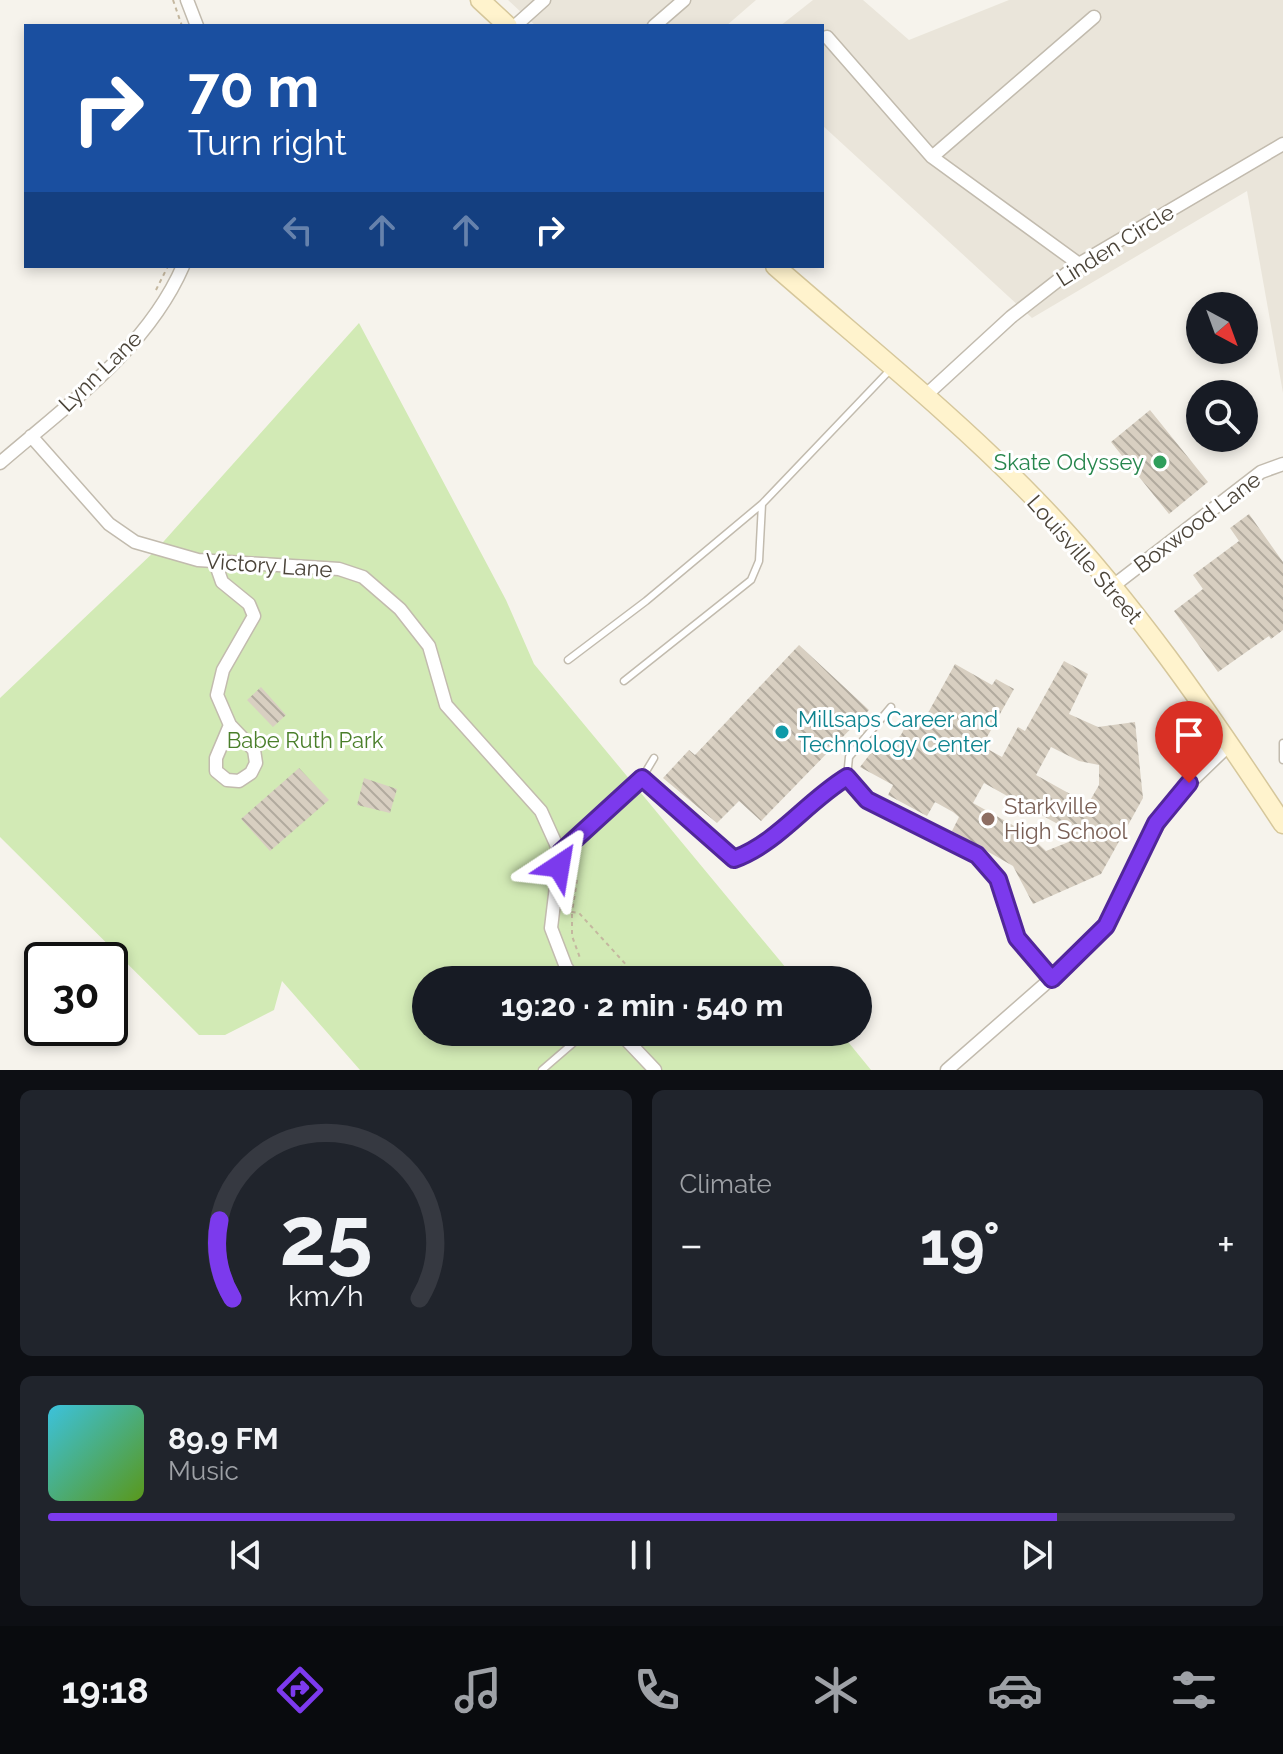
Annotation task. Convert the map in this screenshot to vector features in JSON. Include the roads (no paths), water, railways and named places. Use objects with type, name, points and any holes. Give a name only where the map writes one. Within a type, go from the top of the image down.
[{"type":"main road","points":[[480,0],[506,24]]},
{"type":"main road","name":"Louisville Street","points":[[777,268],[925,396],[1037,501],[1113,586],[1230,744],[1283,824]]},
{"type":"street","points":[[187,0],[196,24]]},
{"type":"street","points":[[517,24],[544,0]]},
{"type":"street","points":[[656,24],[684,0]]},
{"type":"street","points":[[932,157],[1094,17]]},
{"type":"street","points":[[827,37],[932,157],[1079,264]]},
{"type":"street","name":"Linden Circle","points":[[925,396],[1011,317],[1079,264],[1283,144]]},
{"type":"street","name":"Lynn Lane","points":[[0,463],[115,362],[151,321],[182,268]]},
{"type":"street","name":"Victory Lane","points":[[31,436],[109,524],[135,542],[156,550],[215,562],[339,569],[363,577],[400,609],[429,646],[446,705],[541,811],[560,853]]},
{"type":"street","name":"Boxwood Lane","points":[[1113,586],[1261,472],[1283,464]]},
{"type":"street","points":[[215,562],[222,582],[249,604],[254,616],[223,670],[217,695],[230,725]]},
{"type":"street","points":[[947,1070],[1052,979],[1106,926],[1138,858],[1175,797],[1230,744]]},
{"type":"street","points":[[560,853],[551,928],[566,966]]},
{"type":"street","points":[[632,1046],[655,1070]]},
{"type":"lane","points":[[568,660],[646,601],[762,504],[892,368]]},
{"type":"lane","points":[[624,681],[751,580],[759,561],[762,504]]},
{"type":"lane","points":[[891,707],[849,757],[847,777],[867,800],[977,855],[998,879],[1017,938],[1052,979]]},
{"type":"lane","points":[[1283,743],[1283,760]]},
{"type":"lane","points":[[560,853],[642,778],[654,758]]},
{"type":"lane","points":[[642,778],[734,859],[760,850],[820,793],[847,777]]},
{"type":"lane","points":[[542,1070],[570,1046]]},
{"type":"place","name":"Skate Odyssey","points":[[1160,462]]},
{"type":"place","name":"Millsaps Career and Technology Center","points":[[782,732]]},
{"type":"place","name":"Starkville High School","points":[[988,819]]},
{"type":"park label","name":"Babe Ruth Park","points":[[305,740]]}]
